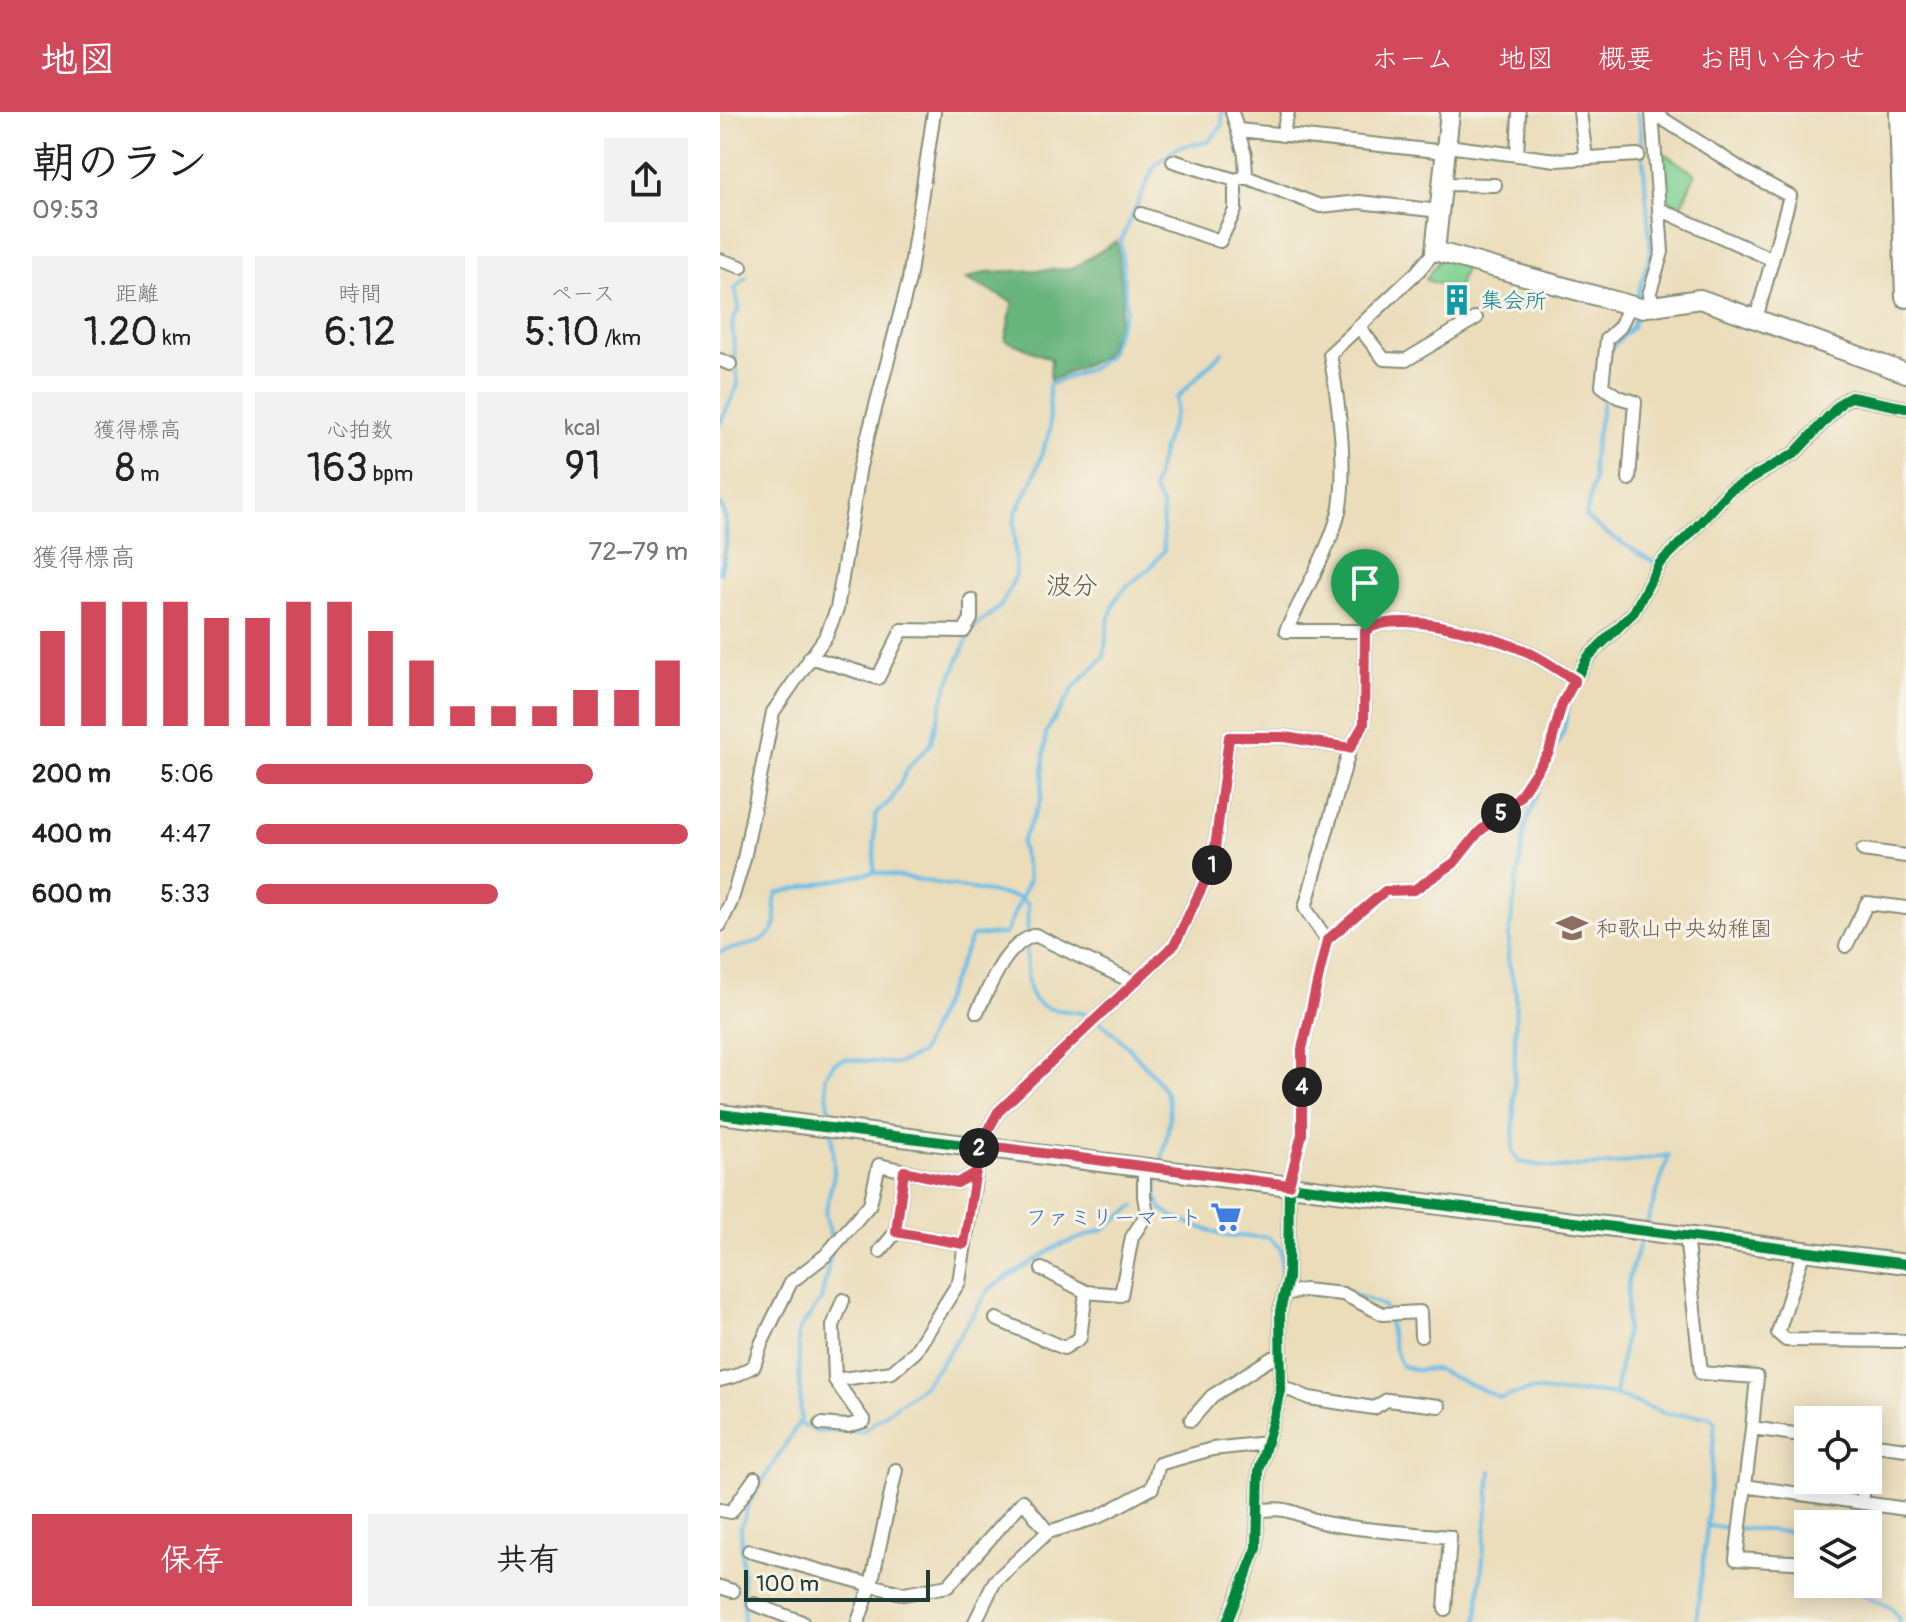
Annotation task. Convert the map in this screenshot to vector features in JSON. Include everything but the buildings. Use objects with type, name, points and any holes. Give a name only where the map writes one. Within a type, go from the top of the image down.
[{"type":"main road","points":[[1900,112],[1906,297]]},
{"type":"street","points":[[720,925],[731,902],[744,859],[773,712],[826,636],[837,609],[860,466],[909,280],[934,112]]},
{"type":"street","points":[[1141,214],[1220,241],[1235,210],[1245,155],[1232,112]]},
{"type":"street","points":[[1282,135],[1288,112]]},
{"type":"street","points":[[1450,112],[1435,251],[1330,354],[1339,404],[1340,508],[1332,533],[1286,631],[1365,631],[1374,624],[1405,621],[1479,635],[1524,650],[1575,680]]},
{"type":"street","points":[[1580,112],[1586,158]]},
{"type":"street","points":[[1658,306],[1649,295],[1662,252],[1652,112],[1749,174],[1790,196],[1756,319]]},
{"type":"street","points":[[1517,155],[1519,114]]},
{"type":"street","points":[[1239,130],[1556,160],[1638,155]]},
{"type":"street","points":[[1173,161],[1240,178],[1320,206],[1359,202],[1440,211]]},
{"type":"street","points":[[1444,184],[1495,185]]},
{"type":"street","points":[[1659,209],[1771,259]]},
{"type":"street","points":[[1435,251],[1640,308],[1700,299],[1906,373]]},
{"type":"street","points":[[720,260],[741,267]]},
{"type":"street","points":[[1629,479],[1635,402],[1618,397],[1602,386],[1607,339],[1620,327],[1630,305]]},
{"type":"street","points":[[1359,327],[1384,359],[1406,360],[1476,318]]},
{"type":"street","points":[[1227,1622],[1257,1548],[1259,1471],[1281,1386],[1280,1311],[1286,1286],[1289,1185],[1302,1134],[1302,1049],[1327,940],[1385,891],[1414,890],[1454,863],[1478,833],[1519,797],[1549,752],[1562,704],[1588,657],[1634,612],[1659,564],[1729,491],[1795,453],[1842,402],[1851,397],[1906,408]]},
{"type":"street","points":[[810,657],[878,678],[902,630],[964,631],[971,619],[971,600]]},
{"type":"street","points":[[1327,940],[1305,908],[1350,748],[1364,724],[1365,631]]},
{"type":"street","points":[[835,1380],[892,1372],[915,1352],[959,1282],[980,1145],[998,1112],[1175,944],[1213,864],[1229,737],[1285,737],[1350,748]]},
{"type":"street","points":[[1863,850],[1906,856]]},
{"type":"street","points":[[1846,946],[1867,903],[1906,908]]},
{"type":"street","points":[[977,1012],[1005,959],[1020,940],[1035,935],[1133,982]]},
{"type":"street","points":[[720,1114],[1906,1264]]},
{"type":"street","points":[[720,1380],[754,1366],[761,1344],[791,1282],[826,1255],[870,1204],[879,1165],[957,1183],[976,1173]]},
{"type":"street","points":[[1042,1269],[1086,1292],[1121,1295],[1132,1237],[1147,1214],[1144,1166]]},
{"type":"street","points":[[880,1251],[896,1232],[904,1171]]},
{"type":"street","points":[[896,1232],[964,1244]]},
{"type":"street","points":[[1686,1235],[1701,1373],[1757,1377],[1736,1559],[1794,1562]]},
{"type":"street","points":[[1804,1250],[1778,1333],[1786,1340],[1906,1341]]},
{"type":"street","points":[[1286,1286],[1343,1294],[1383,1314],[1420,1312],[1421,1336]]},
{"type":"street","points":[[996,1319],[1064,1348],[1080,1338],[1086,1292]]},
{"type":"street","points":[[821,1424],[848,1426],[864,1421],[835,1380],[833,1326],[843,1300]]},
{"type":"street","points":[[1191,1420],[1212,1396],[1272,1358],[1281,1357]]},
{"type":"street","points":[[1281,1386],[1309,1398],[1374,1408],[1387,1400],[1439,1406]]},
{"type":"street","points":[[1752,1428],[1794,1434]]},
{"type":"street","points":[[975,1622],[995,1581],[1048,1532],[1098,1517],[1152,1488],[1159,1464],[1212,1449],[1267,1443]]},
{"type":"street","points":[[1882,1448],[1906,1449]]},
{"type":"street","points":[[858,1622],[871,1585],[896,1470]]},
{"type":"street","points":[[720,1510],[731,1512],[755,1478]]},
{"type":"street","points":[[1744,1486],[1906,1509]]},
{"type":"street","points":[[1862,1503],[1863,1494]]},
{"type":"street","points":[[749,1551],[904,1594],[948,1586],[1023,1501],[1048,1532]]},
{"type":"street","points":[[1258,1511],[1275,1508],[1298,1512],[1327,1524],[1450,1537],[1445,1609]]},
{"type":"street","points":[[720,1587],[733,1591]]},
{"type":"street","points":[[754,1604],[802,1622]]},
{"type":"green space","points":[[1661,151],[1695,174],[1680,209],[1664,195]]},
{"type":"green space","points":[[1117,241],[1123,296],[1117,329],[1103,357],[1050,381],[1051,359],[1005,340],[1013,302],[966,279],[985,272],[1071,269]]},
{"type":"green space","points":[[1441,257],[1466,265],[1457,290],[1426,280]]},
{"type":"waterway","points":[[874,872],[875,815],[892,799],[910,765],[930,745],[946,689],[972,629],[1001,606],[1016,575],[1016,512],[1032,482],[1050,430],[1049,385],[1092,368],[1108,356],[1126,308],[1121,240],[1155,165],[1178,147],[1208,142],[1222,126],[1222,112]]},
{"type":"waterway","points":[[1637,112],[1651,252],[1638,293],[1638,303]]},
{"type":"waterway","points":[[720,423],[738,385],[732,324],[739,307],[735,289],[746,277]]},
{"type":"waterway","points":[[1611,348],[1632,327],[1638,311]]},
{"type":"waterway","points":[[831,1123],[825,1078],[834,1063],[845,1059],[897,1064],[920,1054],[972,936],[1005,934],[1029,880],[1021,843],[1041,800],[1046,732],[1075,686],[1104,657],[1108,621],[1116,599],[1164,551],[1162,505],[1153,490],[1177,398],[1222,352]]},
{"type":"waterway","points":[[1605,391],[1586,517],[1655,563]]},
{"type":"waterway","points":[[720,504],[726,529],[726,547],[720,573]]},
{"type":"waterway","points":[[1584,676],[1620,634]]},
{"type":"waterway","points":[[1556,746],[1563,733],[1570,701]]},
{"type":"waterway","points":[[1549,761],[1525,827],[1509,936],[1508,960],[1516,993],[1513,1153],[1519,1162],[1557,1168],[1616,1164],[1669,1155],[1646,1226]]},
{"type":"waterway","points":[[720,952],[764,939],[770,933],[775,927],[777,893],[874,872],[1017,897],[1028,904],[1027,966],[1032,996],[1043,1006],[1081,1013],[1097,1020],[1133,1052],[1164,1090],[1170,1114],[1162,1160]]},
{"type":"waterway","points":[[832,1132],[834,1174],[825,1214],[832,1241]]},
{"type":"waterway","points":[[1158,1178],[1156,1195],[1161,1208],[1175,1218],[1224,1236],[1268,1237],[1281,1249],[1282,1281]]},
{"type":"waterway","points":[[850,1431],[863,1431],[924,1385],[989,1289],[1058,1246],[1102,1230],[1135,1206]]},
{"type":"waterway","points":[[1615,1395],[1626,1332],[1628,1281],[1643,1234]]},
{"type":"waterway","points":[[744,1622],[741,1527],[749,1503],[801,1419],[798,1332],[821,1300],[831,1254]]},
{"type":"waterway","points":[[1342,1289],[1384,1306],[1402,1366],[1416,1370],[1435,1369],[1501,1398],[1531,1390],[1595,1392],[1615,1395],[1667,1414],[1709,1416],[1715,1422],[1707,1526],[1794,1532]]},
{"type":"waterway","points":[[800,1424],[817,1432],[841,1431]]},
{"type":"waterway","points":[[1477,1622],[1491,1471]]},
{"type":"waterway","points":[[1696,1622],[1707,1526]]},
{"type":"waterway","points":[[1870,1598],[1889,1606],[1899,1622]]},
{"type":"cycle path","points":[[1227,1622],[1257,1548],[1259,1471],[1281,1391],[1280,1311],[1288,1278],[1289,1185],[1302,1134],[1302,1049],[1327,940],[1385,891],[1414,890],[1454,863],[1478,833],[1519,797],[1549,752],[1562,704],[1588,657],[1634,612],[1659,564],[1729,491],[1795,453],[1842,402],[1851,397],[1906,408]]},
{"type":"cycle path","points":[[720,1114],[1906,1264]]},
{"type":"place","name":"集会所","points":[[1457,300]]},
{"type":"place","name":"和歌山中央幼稚園","points":[[1572,928]]},
{"type":"place","name":"ファミリーマート","points":[[1226,1217]]},
{"type":"district","name":"波分","points":[[1072,585]]},
{"type":"route","points":[[1365,631],[1364,724],[1350,748],[1285,737],[1229,737],[1216,849],[1197,902],[1175,944],[998,1112],[980,1145],[976,1173],[964,1244],[896,1232],[904,1171],[957,1183],[976,1173],[980,1145],[1289,1185],[1302,1134],[1302,1049],[1327,940],[1385,891],[1414,890],[1454,863],[1478,833],[1519,797],[1549,752],[1562,704],[1575,680],[1524,650],[1479,635],[1405,621],[1374,624],[1365,631]]}]
